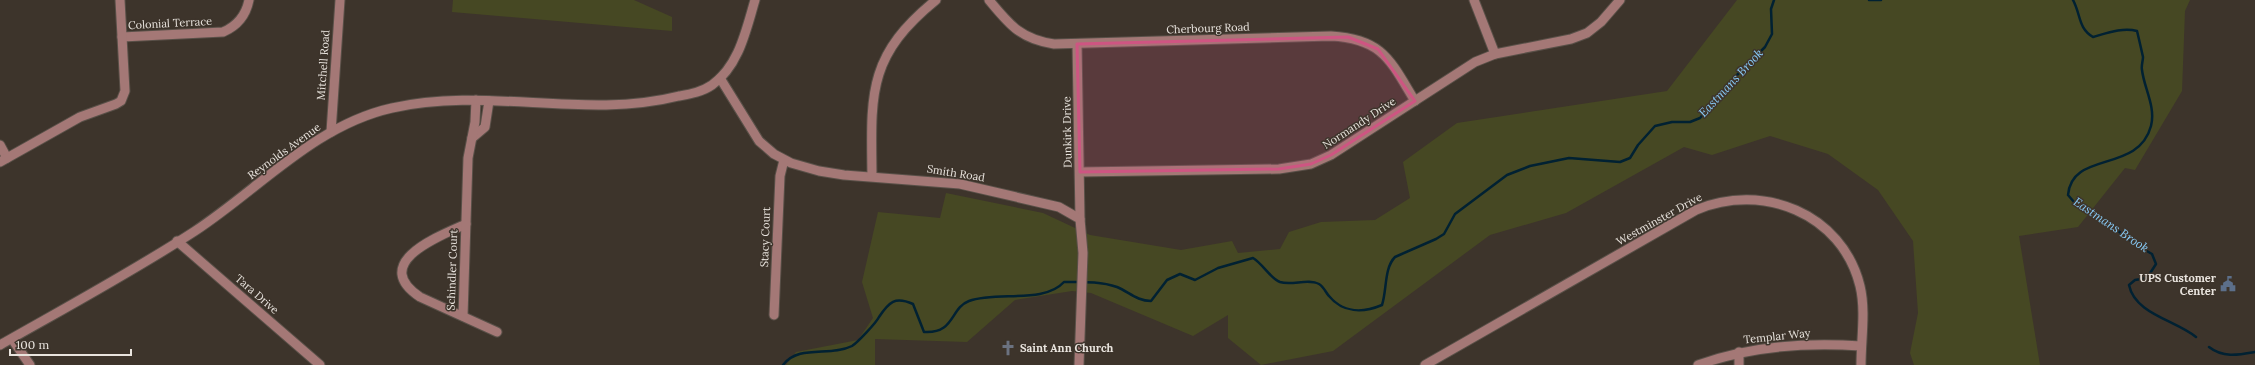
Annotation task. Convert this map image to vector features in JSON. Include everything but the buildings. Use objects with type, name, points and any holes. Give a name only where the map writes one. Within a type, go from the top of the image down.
[{"type":"street","points":[[0,145],[3,160],[80,117],[116,104],[120,101],[125,91],[120,0]]},
{"type":"street","name":"Colonial Terrace","points":[[122,37],[223,32],[233,27],[241,20],[249,0]]},
{"type":"street","name":"Mitchell Road","points":[[331,132],[340,0]]},
{"type":"street","name":"Reynolds Avenue","points":[[0,345],[177,242],[224,210],[306,148],[331,132],[391,108],[429,101],[476,100],[581,105],[632,105],[666,100],[702,90],[720,78],[730,67],[737,55],[755,0]]},
{"type":"street","points":[[872,176],[871,109],[877,78],[883,62],[898,37],[936,0]]},
{"type":"street","name":"Cherbourg Road","points":[[988,0],[1010,25],[1028,37],[1054,44],[1320,36],[1353,38],[1369,43],[1387,56],[1415,100]]},
{"type":"street","points":[[1474,0],[1495,54]]},
{"type":"street","name":"Normandy Drive","points":[[1080,172],[1279,169],[1300,166],[1331,155],[1461,71],[1495,54],[1571,39],[1587,32],[1601,22],[1620,0]]},
{"type":"street","name":"Dunkirk Drive","points":[[1078,44],[1080,219]]},
{"type":"street","name":"Smith Road","points":[[720,78],[759,141],[766,149],[784,160],[819,171],[960,184],[1060,207],[1080,219]]},
{"type":"street","name":"Schindler Court","points":[[463,316],[468,154],[472,138],[476,100]]},
{"type":"street","points":[[472,138],[485,126],[489,101]]},
{"type":"street","name":"Stacy Court","points":[[774,315],[780,176],[784,160]]},
{"type":"street","name":"Westminster Drive","points":[[1425,365],[1696,210],[1717,202],[1740,198],[1773,201],[1789,206],[1814,218],[1834,237],[1849,258],[1860,286],[1863,302],[1860,365]]},
{"type":"street","points":[[1079,365],[1083,273],[1080,219]]},
{"type":"street","name":"Schindler Court","points":[[466,224],[415,249],[408,257],[403,269],[404,280],[415,293],[497,332]]},
{"type":"street","name":"Tara Drive","points":[[177,242],[320,365]]},
{"type":"street","points":[[12,339],[30,365]]},
{"type":"street","name":"Templar Way","points":[[1698,365],[1739,352],[1799,345],[1861,346]]},
{"type":"street","points":[[1739,352],[1739,365]]},
{"type":"highlighted area","points":[[1348,37],[1378,49],[1415,101],[1331,155],[1311,164],[1279,169],[1080,172],[1077,44]]},
{"type":"green space","points":[[453,0],[634,0],[672,17],[672,31],[452,12]]},
{"type":"green space","points":[[1737,0],[2190,0],[2185,11],[2182,91],[2135,170],[2125,168],[2078,227],[2019,236],[2040,365],[1914,365],[1910,353],[1918,313],[1913,241],[1878,190],[1828,154],[1770,136],[1712,155],[1684,147],[1566,213],[1490,235],[1333,351],[1261,365],[1228,338],[1228,315],[1193,336],[1091,293],[1072,291],[1015,300],[967,342],[875,339],[875,365],[786,365],[796,352],[858,340],[873,318],[862,282],[878,212],[940,218],[946,193],[1043,213],[1090,235],[1181,250],[1232,241],[1238,253],[1280,249],[1289,232],[1321,222],[1375,220],[1410,198],[1403,162],[1457,123],[1667,91]]},
{"type":"waterway","name":"Eastmans Brook","points":[[783,365],[797,355],[834,351],[852,346],[870,328],[889,304],[897,301],[913,304],[924,332],[934,332],[947,325],[963,304],[980,298],[1033,295],[1045,293],[1055,289],[1064,282],[1084,282],[1111,285],[1141,300],[1151,301],[1167,280],[1180,274],[1195,280],[1218,268],[1253,258],[1280,282],[1315,282],[1319,284],[1328,295],[1341,306],[1354,310],[1375,308],[1382,305],[1387,273],[1391,262],[1395,257],[1444,234],[1455,214],[1507,175],[1530,166],[1569,158],[1620,162],[1630,158],[1638,145],[1655,126],[1672,122],[1690,122],[1700,118],[1733,79],[1765,47],[1772,34],[1771,9],[1774,0]]},
{"type":"waterway","name":"Eastmans Brook","points":[[1869,0],[1881,0]]},
{"type":"waterway","name":"Eastmans Brook","points":[[2073,0],[2082,25],[2093,37],[2121,30],[2137,31],[2143,57],[2143,77],[2151,105],[2152,119],[2151,126],[2144,141],[2133,151],[2081,172],[2072,181],[2068,195],[2074,202],[2100,216],[2133,243],[2152,254],[2156,264],[2147,278],[2135,280],[2129,285],[2133,295],[2147,310],[2196,337]]},
{"type":"waterway","name":"Eastmans Brook","points":[[2209,347],[2220,353],[2231,355],[2255,352]]},
{"type":"place","name":"UPS Customer Center","points":[[2228,284]]},
{"type":"place","name":"Saint Ann Church","points":[[1008,348]]}]
